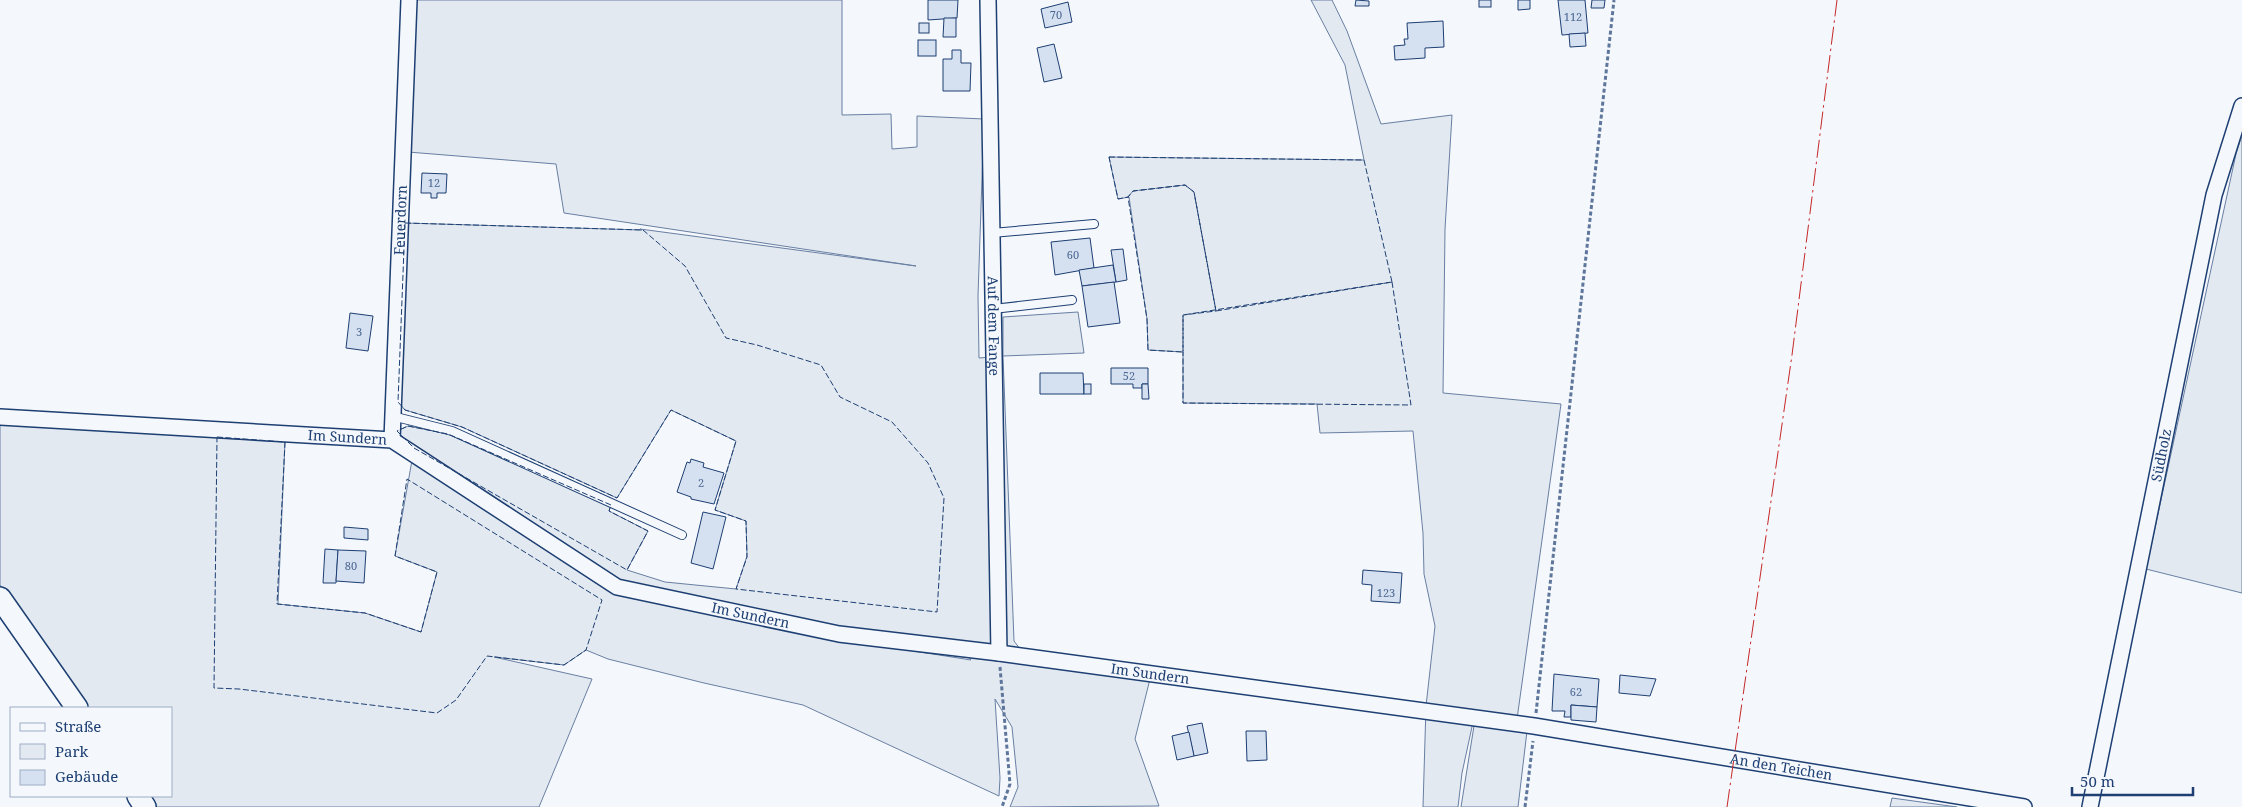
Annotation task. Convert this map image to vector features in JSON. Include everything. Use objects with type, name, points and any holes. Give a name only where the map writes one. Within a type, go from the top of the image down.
[{"type":"street","name":"Feuerdorn","points":[[392,440],[410,0]]},
{"type":"street","name":"Auf dem Fange","points":[[988,0],[999,653]]},
{"type":"street","name":"Südholz","points":[[2090,807],[2214,195],[2242,106]]},
{"type":"street","name":"Im Sundern","points":[[0,417],[392,440],[617,588],[839,634],[999,653],[1537,726]]},
{"type":"street","points":[[0,598],[76,707]]},
{"type":"street","name":"An den Teichen","points":[[1537,726],[2024,807]]},
{"type":"lane","points":[[992,233],[1094,224]]},
{"type":"lane","points":[[993,309],[1072,300]]},
{"type":"lane","points":[[392,416],[452,431],[682,535]]},
{"type":"path","points":[[1524,807],[1537,726],[1614,0]]},
{"type":"path","points":[[999,653],[1010,784],[1002,807]]},
{"type":"green space","points":[[416,0],[842,0],[842,115],[891,114],[892,149],[917,147],[917,116],[984,119],[978,296],[979,358],[1003,356],[1014,641],[1033,666],[1150,679],[1135,739],[1159,806],[1010,807],[1018,787],[1012,727],[995,699],[1000,778],[999,796],[803,705],[608,659],[586,650],[564,665],[494,657],[592,679],[539,807],[154,807],[147,797],[172,797],[172,707],[84,707],[0,585],[0,424],[285,442],[278,604],[365,613],[421,632],[437,572],[395,556],[414,449],[397,431],[408,426],[448,434],[611,505],[609,511],[648,531],[627,570],[665,582],[736,589],[747,556],[746,521],[715,510],[736,441],[671,410],[617,498],[462,427],[405,410],[398,402],[405,223],[642,230],[640,229],[916,266],[564,213],[556,164],[408,152]],"holes":[[[831,638],[958,644],[971,660]]]},
{"type":"green space","points":[[1311,0],[1332,0],[1347,31],[1381,124],[1452,115],[1445,229],[1443,393],[1561,404],[1517,719],[1475,713],[1462,773],[1458,807],[1423,807],[1426,706],[1435,626],[1424,574],[1423,533],[1413,431],[1320,433],[1317,404],[1183,403],[1183,352],[1148,350],[1147,319],[1129,197],[1118,199],[1109,157],[1364,160],[1345,65]]},
{"type":"green space","points":[[2242,135],[2242,593],[2146,569],[2236,154]]},
{"type":"green space","points":[[1078,312],[1084,353],[1003,356],[1003,317]]},
{"type":"green space","points":[[1474,726],[1527,731],[1518,807],[1461,807]]},
{"type":"green space","points":[[1892,798],[1957,807],[1890,807]]},
{"type":"building","points":[[928,0],[958,0],[957,18],[928,20]]},
{"type":"building","points":[[1356,0],[1369,1],[1369,6],[1355,6]]},
{"type":"building","points":[[1479,0],[1491,0],[1491,7],[1479,7]]},
{"type":"building","points":[[1518,0],[1530,0],[1530,9],[1518,10]]},
{"type":"building","points":[[1558,0],[1585,0],[1588,33],[1562,35]]},
{"type":"building","points":[[1592,0],[1605,0],[1604,8],[1591,8]]},
{"type":"building","points":[[1068,2],[1072,22],[1045,28],[1041,9]]},
{"type":"building","points":[[944,18],[956,18],[956,37],[943,37]]},
{"type":"building","points":[[1443,21],[1444,47],[1425,48],[1425,58],[1395,60],[1394,46],[1405,45],[1404,39],[1408,39],[1407,23]]},
{"type":"building","points":[[919,23],[929,23],[929,33],[919,33]]},
{"type":"building","points":[[1585,33],[1586,46],[1570,47],[1569,34]]},
{"type":"building","points":[[918,40],[936,40],[936,56],[918,56]]},
{"type":"building","points":[[1054,44],[1062,78],[1044,82],[1037,48]]},
{"type":"building","points":[[952,50],[961,50],[961,63],[971,63],[970,91],[943,91],[943,59],[952,59]]},
{"type":"building","points":[[422,173],[447,174],[446,193],[437,193],[437,198],[431,198],[431,193],[421,193]]},
{"type":"building","points":[[1090,238],[1094,268],[1055,275],[1051,242]]},
{"type":"building","points":[[1123,249],[1127,280],[1116,282],[1111,250]]},
{"type":"building","points":[[1113,265],[1116,282],[1082,286],[1079,270]]},
{"type":"building","points":[[1114,282],[1120,323],[1088,327],[1082,286]]},
{"type":"building","points":[[350,313],[373,316],[368,351],[346,348]]},
{"type":"building","points":[[1111,368],[1148,368],[1148,384],[1142,384],[1142,388],[1133,388],[1133,384],[1111,384]]},
{"type":"building","points":[[1040,373],[1083,373],[1084,394],[1040,394]]},
{"type":"building","points":[[1084,384],[1091,384],[1091,394],[1084,394]]},
{"type":"building","points":[[1142,384],[1148,384],[1149,399],[1142,399]]},
{"type":"building","points":[[691,459],[704,463],[703,467],[724,473],[714,504],[691,499],[691,497],[677,492],[687,462],[690,463]]},
{"type":"building","points":[[703,512],[726,517],[713,569],[691,563]]},
{"type":"building","points":[[344,527],[368,529],[368,540],[344,538]]},
{"type":"building","points":[[325,549],[338,550],[336,583],[323,583]]},
{"type":"building","points":[[338,550],[366,551],[364,583],[336,581]]},
{"type":"building","points":[[1363,570],[1402,573],[1400,603],[1371,601],[1372,585],[1362,584]]},
{"type":"building","points":[[1554,674],[1599,679],[1597,707],[1571,705],[1571,717],[1564,717],[1565,711],[1552,711]]},
{"type":"building","points":[[1620,675],[1656,679],[1650,696],[1619,693]]},
{"type":"building","points":[[1571,705],[1597,707],[1596,722],[1571,720]]},
{"type":"building","points":[[1202,723],[1208,753],[1194,756],[1187,726]]},
{"type":"building","points":[[1246,731],[1266,731],[1267,760],[1247,761]]},
{"type":"building","points":[[1189,732],[1194,756],[1177,760],[1172,736]]},
{"type":"fence","points":[[1109,157],[1364,160],[1392,282],[1216,311],[1194,192],[1185,185],[1133,191],[1128,197],[1118,199],[1109,157]]},
{"type":"fence","points":[[1185,185],[1194,192],[1216,311],[1183,315],[1183,352],[1148,350],[1147,319],[1128,197],[1133,191],[1185,185]]},
{"type":"fence","points":[[405,223],[643,230],[685,266],[726,338],[757,345],[821,365],[840,397],[892,422],[928,463],[944,498],[937,612],[736,589],[747,557],[746,521],[715,510],[736,441],[671,410],[617,498],[462,427],[405,410],[398,402],[405,223]]},
{"type":"fence","points":[[1392,282],[1411,405],[1183,403],[1183,315],[1392,282]]},
{"type":"fence","points":[[408,426],[448,434],[611,505],[609,511],[648,531],[627,570],[414,448],[397,431],[408,426]]},
{"type":"fence","points":[[217,437],[285,442],[277,604],[365,613],[421,632],[437,572],[395,556],[407,479],[602,600],[586,650],[564,665],[487,656],[456,700],[437,713],[239,689],[214,688],[217,437]]},
{"type":"power","points":[[1727,807],[1792,355],[1837,0]]}]
